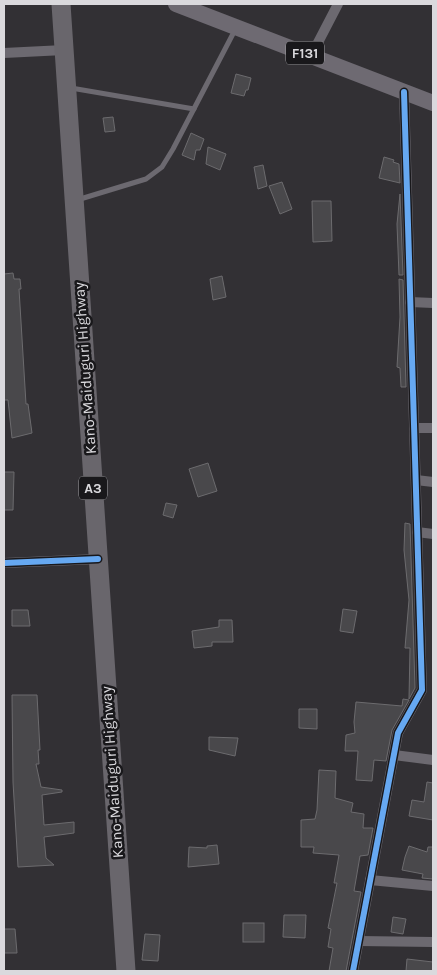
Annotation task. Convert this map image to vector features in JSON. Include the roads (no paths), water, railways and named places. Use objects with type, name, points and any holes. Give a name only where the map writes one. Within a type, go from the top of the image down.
[{"type":"highway","name":"Kano-Maiduguri Highway","points":[[64,7],[64,50],[126,971]]},
{"type":"main road","name":"F131","points":[[176,4],[433,103]]},
{"type":"street","points":[[311,56],[338,4]]},
{"type":"street","points":[[4,52],[64,50]]},
{"type":"street","points":[[353,971],[398,733],[422,690],[404,92]]},
{"type":"street","points":[[410,302],[433,303]]},
{"type":"street","points":[[414,428],[433,428]]},
{"type":"street","points":[[416,480],[433,482]]},
{"type":"street","points":[[417,532],[433,534]]},
{"type":"street","points":[[4,564],[98,559]]},
{"type":"street","points":[[394,754],[433,760]]},
{"type":"street","points":[[370,880],[433,886]]},
{"type":"street","points":[[359,941],[433,942]]},
{"type":"lane","points":[[74,201],[146,179],[162,166],[237,27]]},
{"type":"lane","points":[[67,87],[194,109]]}]
